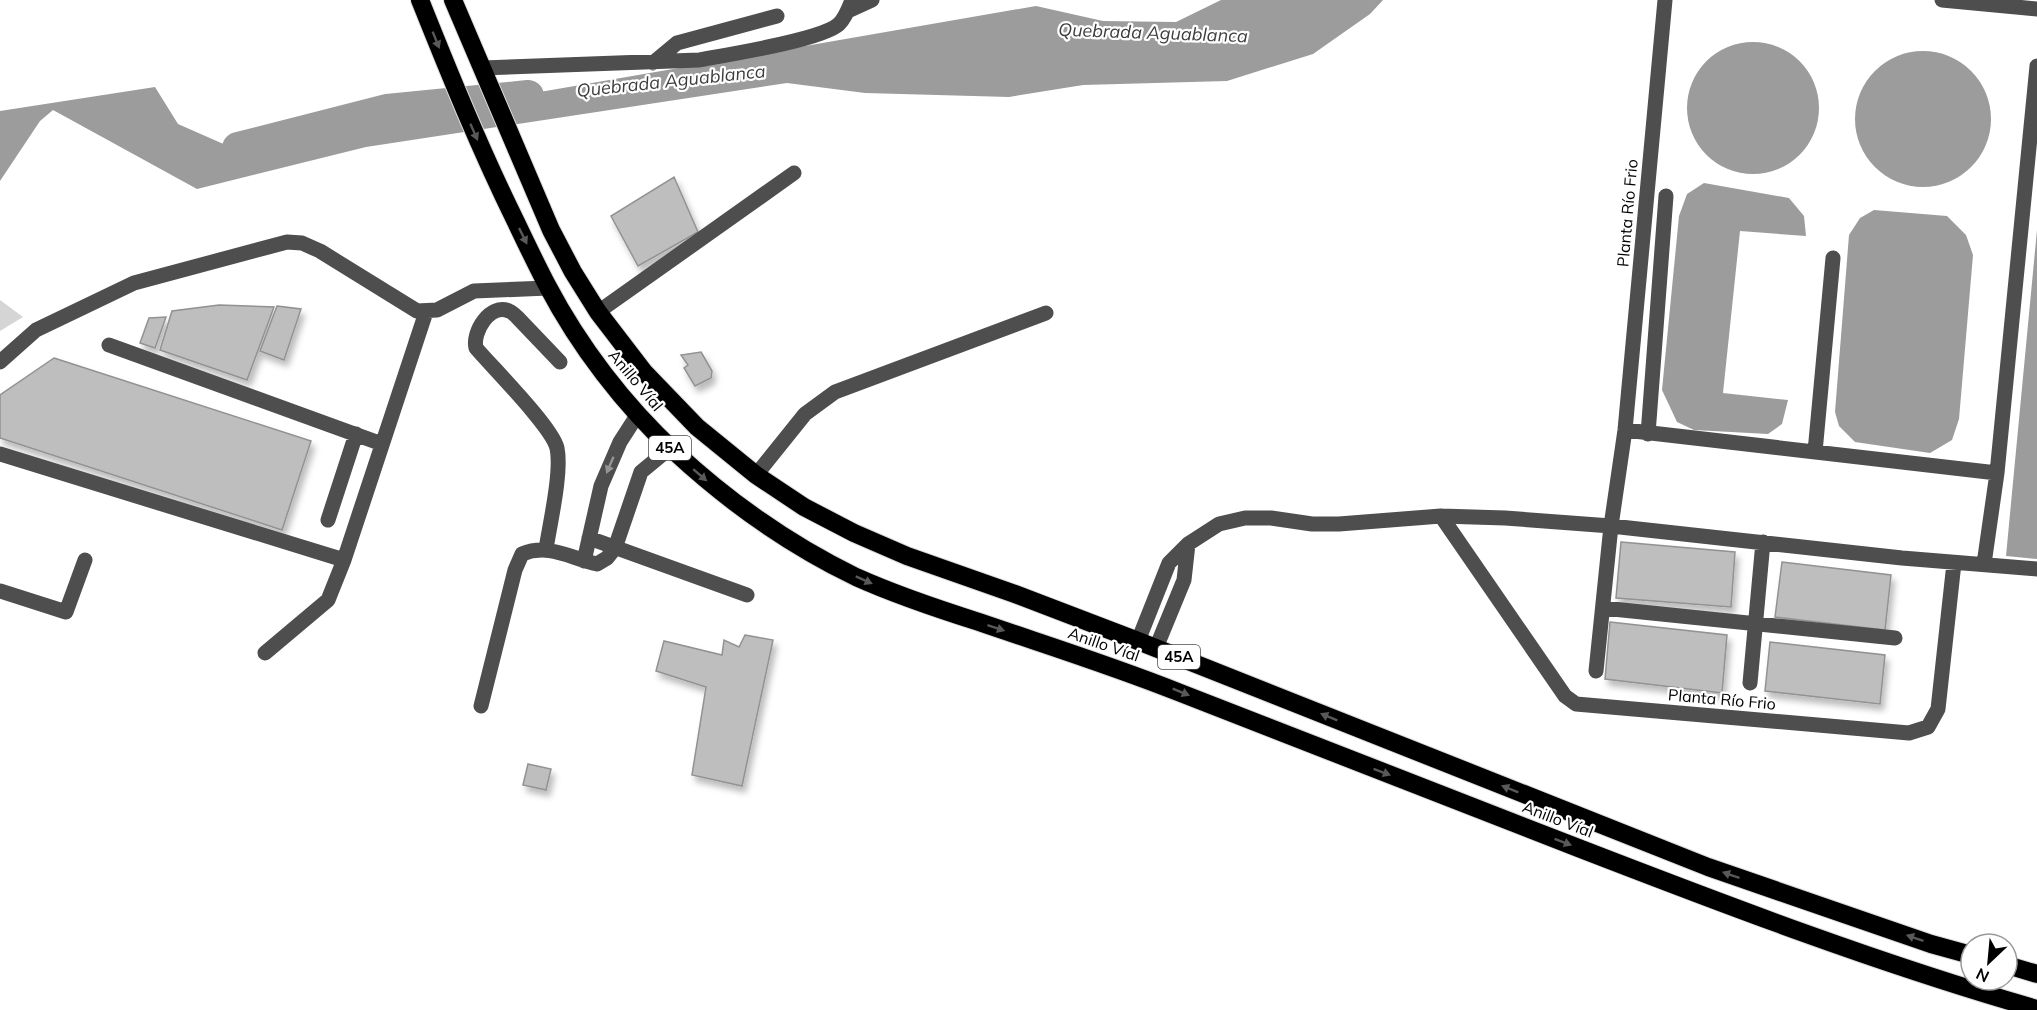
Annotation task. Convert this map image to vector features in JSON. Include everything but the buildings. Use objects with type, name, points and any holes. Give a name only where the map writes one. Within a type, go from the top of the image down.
[{"type":"highway","name":"Anillo Víal","points":[[420,0],[497,183],[548,288],[590,354],[638,414],[670,448],[713,485],[777,532],[816,556],[898,595],[1136,675],[1708,898],[1969,990],[2037,1009]]},
{"type":"highway","name":"Anillo Víal","points":[[453,0],[551,230],[598,312],[620,343],[697,427],[756,475],[804,507],[854,534],[907,556],[1138,641],[1708,867],[1959,952]]},
{"type":"highway","points":[[2019,969],[2037,974]]},
{"type":"lane","points":[[484,73],[699,60],[824,34],[839,24],[850,6],[872,0]]},
{"type":"lane","name":"Planta Río Frio","points":[[1596,671],[1611,526],[1625,430],[1665,0]]},
{"type":"lane","points":[[1942,0],[2037,9]]},
{"type":"lane","points":[[653,63],[677,43],[777,16]]},
{"type":"lane","points":[[1984,564],[1997,472],[2037,66]]},
{"type":"lane","points":[[598,312],[794,173]]},
{"type":"lane","points":[[1648,434],[1666,196]]},
{"type":"lane","points":[[0,362],[36,330],[134,283],[287,242],[302,243],[320,251],[417,311],[437,310],[474,291],[548,288]]},
{"type":"lane","points":[[1815,452],[1833,258]]},
{"type":"lane","points":[[546,549],[558,466],[556,447],[548,430],[476,348],[474,340],[477,330],[490,315],[500,310],[509,311],[560,362]]},
{"type":"lane","points":[[265,653],[328,600],[344,560],[426,312]]},
{"type":"lane","points":[[756,475],[805,414],[835,392],[1046,313]]},
{"type":"lane","points":[[109,345],[382,444]]},
{"type":"lane","points":[[584,561],[601,486],[620,442],[638,414]]},
{"type":"lane","points":[[1625,430],[1997,472]]},
{"type":"lane","points":[[328,520],[356,434]]},
{"type":"lane","points":[[481,706],[522,554],[534,549],[546,549],[597,564],[607,558],[615,548],[641,472],[670,448]]},
{"type":"lane","points":[[0,454],[344,560]]},
{"type":"lane","points":[[1138,641],[1169,563],[1188,544],[1220,525],[1245,518],[1340,524],[1441,516],[1504,518],[1611,526],[1954,563],[2037,569]]},
{"type":"lane","name":"Planta Río Frio","points":[[1441,516],[1565,696],[1576,704],[1909,733],[1928,728],[1938,709],[1954,563]]},
{"type":"lane","points":[[589,538],[747,595]]},
{"type":"lane","points":[[1750,683],[1763,542]]},
{"type":"lane","points":[[1156,648],[1184,580],[1188,544]]},
{"type":"lane","points":[[0,591],[66,612],[85,560]]},
{"type":"lane","points":[[1603,608],[1894,638]]},
{"type":"shaded area","points":[[0,300],[23,317],[0,331]]},
{"type":"water","points":[[1221,0],[1383,0],[1370,14],[1313,54],[1227,81],[1083,85],[1009,97],[865,93],[787,83],[366,147],[197,189],[53,110],[40,121],[0,181],[0,111],[155,87],[178,124],[228,146],[1036,6],[1103,21],[1176,22]]},
{"type":"water","points":[[1753,42],[1778,47],[1800,61],[1814,83],[1819,108],[1814,133],[1800,155],[1778,169],[1753,174],[1728,169],[1706,155],[1692,133],[1687,108],[1692,83],[1706,61],[1728,47]]},
{"type":"water","points":[[1923,51],[1949,56],[1961,62],[1971,71],[1980,81],[1986,93],[1991,119],[1986,145],[1980,157],[1971,167],[1961,176],[1949,182],[1923,187],[1897,182],[1885,176],[1875,167],[1866,157],[1860,145],[1855,119],[1860,93],[1866,81],[1875,71],[1885,62],[1897,56]]},
{"type":"water","points":[[1704,183],[1789,198],[1804,216],[1806,236],[1740,231],[1723,393],[1788,400],[1782,424],[1768,434],[1694,430],[1677,422],[1662,390],[1679,216],[1687,194]]},
{"type":"water","points":[[1874,210],[1947,216],[1966,235],[1973,255],[1959,419],[1952,440],[1930,453],[1855,442],[1839,426],[1835,412],[1849,235],[1860,218]]},
{"type":"water","points":[[2037,230],[2037,559],[2006,556]]},
{"type":"waterway","name":"Quebrada Aguablanca","points":[[238,148],[387,110],[528,96]]}]
